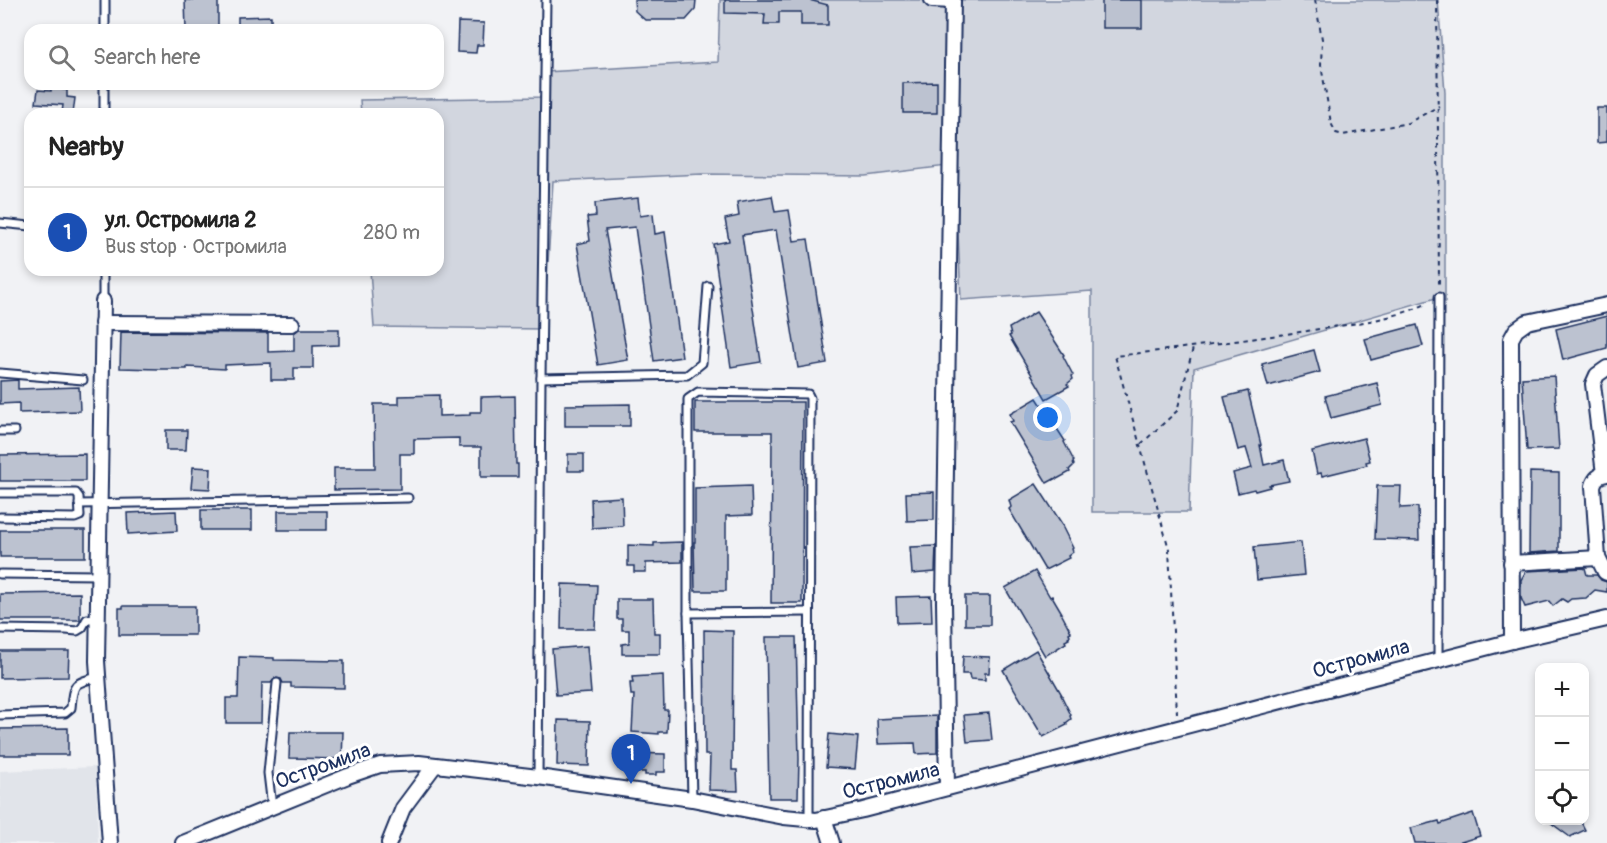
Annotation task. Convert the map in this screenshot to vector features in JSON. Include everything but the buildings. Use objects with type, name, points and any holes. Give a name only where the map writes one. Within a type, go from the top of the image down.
[{"type":"street","points":[[932,0],[953,0],[944,602],[947,788]]},
{"type":"street","points":[[103,301],[98,619],[99,677],[110,843]]},
{"type":"street","points":[[1512,641],[1511,339],[1516,330],[1527,321],[1607,305]]},
{"type":"street","points":[[102,323],[292,324]]},
{"type":"street","points":[[1607,368],[1597,375],[1593,384],[1605,474],[1595,480],[1593,486],[1598,558],[1607,573]]},
{"type":"street","points":[[1512,563],[1598,558]]},
{"type":"street","name":"Остромила","points":[[183,843],[380,765],[419,763],[692,799],[784,817],[816,820],[1178,729],[1512,641],[1607,619]]},
{"type":"street","points":[[389,843],[403,808],[435,765]]},
{"type":"street","points":[[824,818],[832,843]]},
{"type":"lane","points":[[105,0],[105,24]]},
{"type":"lane","points":[[538,777],[546,0]]},
{"type":"lane","points":[[104,90],[104,108]]},
{"type":"lane","points":[[0,223],[24,225]]},
{"type":"lane","points":[[103,276],[103,301]]},
{"type":"lane","points":[[541,378],[687,375],[702,363],[708,286]]},
{"type":"lane","points":[[1438,661],[1439,297]]},
{"type":"lane","points":[[0,373],[83,381]]},
{"type":"lane","points":[[692,799],[688,614],[688,399],[698,392],[808,394],[810,398],[808,819]]},
{"type":"lane","points":[[0,431],[15,431]]},
{"type":"lane","points":[[0,493],[76,493],[79,497],[80,516],[78,518],[0,517]]},
{"type":"lane","points":[[79,504],[408,498]]},
{"type":"lane","points":[[0,574],[99,575]]},
{"type":"lane","points":[[688,614],[808,612]]},
{"type":"lane","points":[[0,629],[77,631],[82,628],[87,619],[98,619]]},
{"type":"lane","points":[[0,715],[65,713],[71,708],[72,692],[75,686],[81,681],[99,677]]},
{"type":"lane","points":[[272,807],[268,773],[277,683]]},
{"type":"path","points":[[1315,0],[1322,39],[1321,65],[1331,123],[1336,133],[1342,135],[1408,123],[1439,106]]},
{"type":"path","points":[[1178,729],[1169,549],[1115,356],[1193,348],[1363,322],[1414,310],[1439,297],[1437,0]]},
{"type":"path","points":[[1140,446],[1177,411],[1193,348]]},
{"type":"shaded area","points":[[720,0],[1438,0],[1445,93],[1445,302],[1439,297],[1194,368],[1189,512],[1092,512],[1092,291],[961,300],[955,165],[865,176],[702,174],[553,181],[544,329],[374,327],[370,276],[444,276],[444,108],[361,108],[360,100],[544,97],[545,72],[718,62]]},
{"type":"shaded area","points":[[96,767],[98,843],[0,843],[0,771]]},
{"type":"place","name":"ул. Остромила 2","points":[[631,784]]}]
